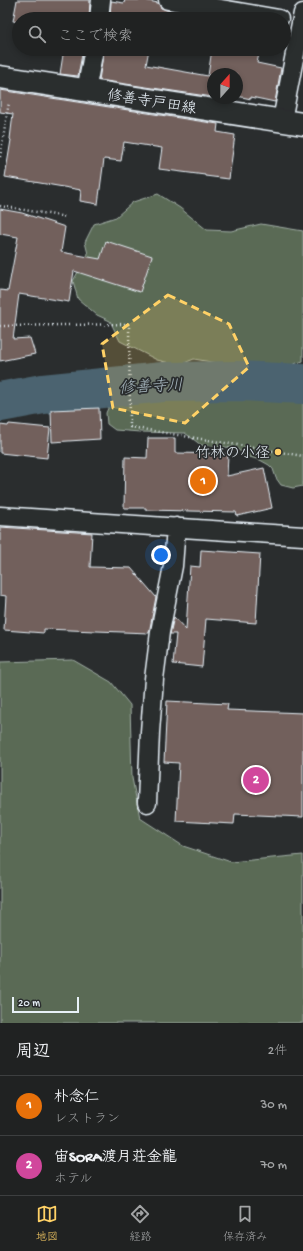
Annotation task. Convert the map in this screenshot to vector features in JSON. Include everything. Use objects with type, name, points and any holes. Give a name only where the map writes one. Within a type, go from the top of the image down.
[{"type":"main road","name":"修善寺戸田線","points":[[7,78],[293,122]]},
{"type":"street","points":[[100,12],[101,0]]},
{"type":"street","points":[[168,0],[237,12]]},
{"type":"street","points":[[293,122],[296,18]]},
{"type":"street","points":[[86,91],[93,56]]},
{"type":"street","points":[[0,516],[303,536]]},
{"type":"street","points":[[148,803],[150,732],[154,679],[160,632],[173,566],[176,527]]},
{"type":"path","points":[[0,157],[7,78]]},
{"type":"path","points":[[0,206],[67,217]]},
{"type":"path","points":[[0,326],[128,324],[130,427],[303,456]]},
{"type":"highlighted area","points":[[168,295],[229,324],[249,367],[185,423],[113,408],[102,344]]},
{"type":"green space","points":[[158,194],[180,208],[207,230],[231,231],[261,224],[303,231],[303,361],[279,369],[251,371],[194,359],[179,365],[157,360],[120,341],[110,321],[97,315],[78,299],[73,281],[88,254],[85,242],[94,224],[116,217],[133,202]]},
{"type":"green space","points":[[277,391],[303,394],[303,486],[293,488],[281,485],[276,478],[273,469],[269,465],[260,460],[246,456],[236,448],[201,445],[185,433],[115,430],[107,424],[106,413],[109,406],[118,398],[188,393]]},
{"type":"green space","points":[[73,660],[111,682],[130,705],[132,778],[140,818],[183,846],[231,862],[303,855],[303,1023],[0,1023],[0,662]]},
{"type":"building","points":[[17,0],[90,0],[89,12],[15,12]]},
{"type":"building","points":[[125,0],[144,0],[158,3],[161,8],[177,12],[110,12],[111,1],[124,3]]},
{"type":"building","points":[[63,56],[82,56],[78,76],[60,74]]},
{"type":"building","points":[[103,56],[148,56],[146,65],[207,76],[207,96],[99,80]]},
{"type":"building","points":[[211,56],[258,56],[257,63],[281,68],[275,102],[251,97],[251,99],[243,97],[243,68],[209,68]]},
{"type":"building","points":[[0,90],[218,124],[217,132],[235,135],[229,179],[159,169],[162,148],[124,142],[121,161],[104,159],[98,204],[80,201],[81,190],[5,177],[11,140],[13,114],[0,112]]},
{"type":"building","points":[[0,209],[22,213],[65,227],[61,252],[100,259],[106,241],[152,256],[140,292],[74,271],[69,302],[19,294],[13,339],[30,338],[35,354],[0,361],[0,290],[8,291],[18,237],[0,234]]},
{"type":"building","points":[[99,408],[100,439],[52,442],[51,410]]},
{"type":"building","points":[[9,424],[50,428],[47,458],[0,453],[0,425],[8,426]]},
{"type":"building","points":[[148,438],[175,438],[175,453],[228,454],[227,476],[264,468],[272,508],[237,516],[236,512],[146,510],[146,508],[124,508],[125,457],[147,458]]},
{"type":"building","points":[[0,527],[92,533],[90,567],[131,568],[156,597],[149,633],[44,629],[44,633],[4,630],[6,596],[0,595]]},
{"type":"building","points":[[201,550],[260,554],[256,623],[206,619],[202,667],[173,664],[176,634],[170,634],[174,617],[186,630],[190,566],[200,567]]},
{"type":"building","points":[[167,701],[228,704],[227,710],[303,713],[303,817],[235,814],[234,824],[176,821],[179,763],[164,762]]},
{"type":"waterway","name":"修善寺川","points":[[0,402],[43,394],[163,382],[239,381],[303,384]]},
{"type":"place","name":"竹林の小径","points":[[278,452]]},
{"type":"place","name":"朴念仁","points":[[203,481]]},
{"type":"place","name":"宙SORA渡月荘金龍","points":[[256,780]]}]
